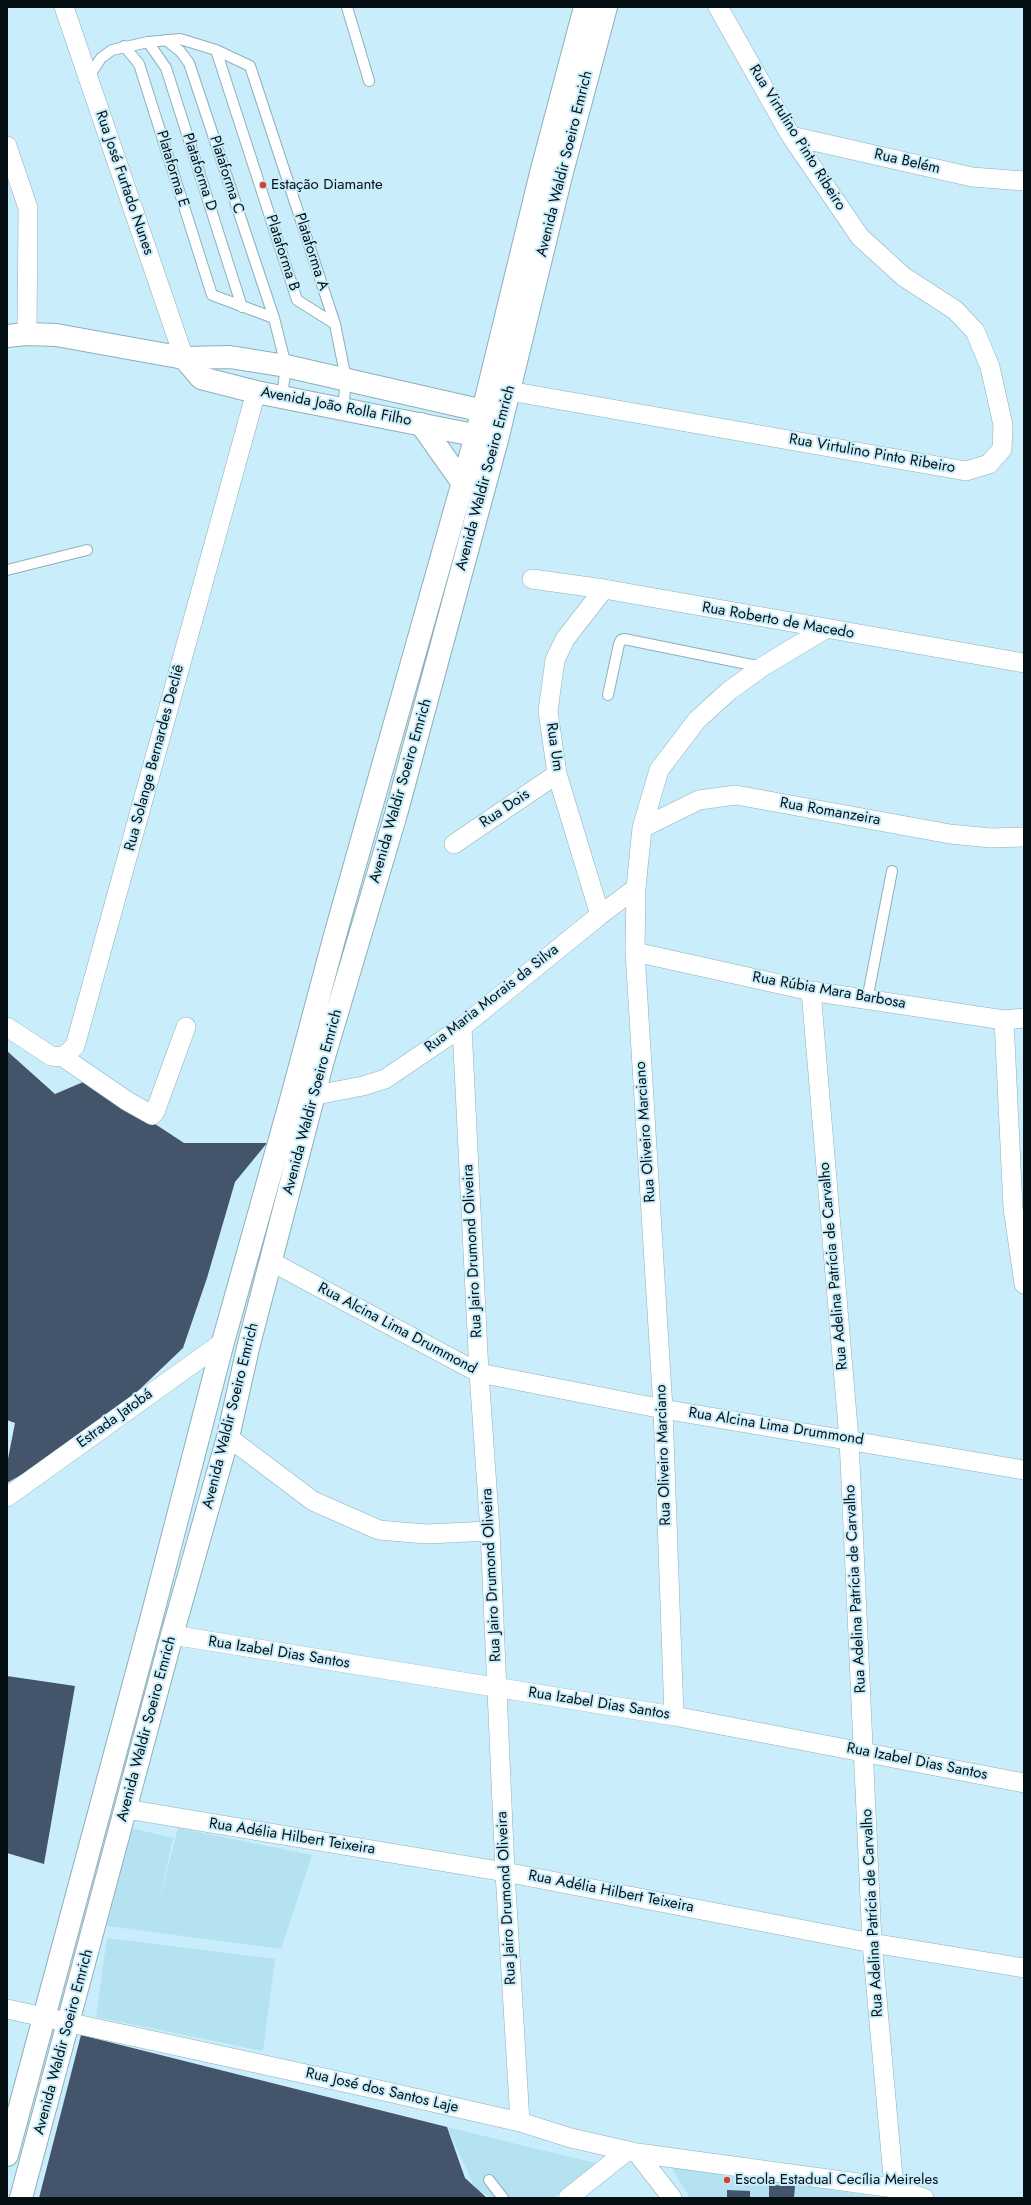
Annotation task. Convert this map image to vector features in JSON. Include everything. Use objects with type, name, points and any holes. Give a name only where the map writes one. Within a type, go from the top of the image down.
[{"type":"main road","name":"Avenida Waldir Soeiro Emrich","points":[[22,2198],[172,1635],[228,1436],[248,1348],[314,1095],[396,814],[497,440],[493,413],[543,165],[585,7]]},
{"type":"main road","name":"Avenida Waldir Soeiro Emrich","points":[[7,2155],[151,1620],[223,1342],[291,1100],[334,939],[476,434],[509,391],[561,176],[606,7]]},
{"type":"main road","name":"Avenida João Rolla Filho","points":[[17,335],[56,335],[184,358],[230,357],[286,366],[493,413]]},
{"type":"main road","name":"Avenida João Rolla Filho","points":[[184,358],[201,378],[256,392],[476,434],[497,440]]},
{"type":"main road","points":[[421,424],[462,482]]},
{"type":"street","name":"Rua José Furtado Nunes","points":[[64,7],[184,358]]},
{"type":"street","points":[[75,42],[80,7]]},
{"type":"street","name":"Rua Virtulino Pinto Ribeiro","points":[[509,391],[966,470],[989,464],[1002,449],[1004,426],[990,367],[976,331],[955,310],[904,277],[860,236],[792,136],[718,7]]},
{"type":"street","name":"Rua Belém","points":[[792,136],[972,177],[1024,181]]},
{"type":"street","points":[[7,146],[28,208],[17,335]]},
{"type":"street","name":"Rua Solange Bernardes Decliê","points":[[63,1057],[74,1046],[80,1028],[256,392]]},
{"type":"street","name":"Rua Roberto de Macedo","points":[[532,579],[604,590],[1024,663]]},
{"type":"street","name":"Rua Um","points":[[600,914],[557,774],[548,711],[555,660],[565,639],[604,590]]},
{"type":"street","name":"Rua Oliveiro Marciano","points":[[674,1716],[663,1409],[635,952],[636,888],[642,828],[659,770],[697,720],[730,691],[762,667],[825,629]]},
{"type":"street","name":"Rua Dois","points":[[454,844],[557,774]]},
{"type":"street","name":"Rua Romanzeira","points":[[642,828],[699,800],[736,795],[950,834],[990,838],[1024,837]]},
{"type":"street","name":"Rua Maria Morais da Silva","points":[[291,1100],[363,1086],[385,1079],[462,1027],[600,914],[636,888]]},
{"type":"street","name":"Rua Rúbia Mara Barbosa","points":[[635,952],[811,991],[1004,1020],[1024,1018]]},
{"type":"street","name":"Rua Adelina Patrícia de Carvalho","points":[[811,991],[849,1439],[872,1943],[894,2188]]},
{"type":"street","points":[[1004,1020],[1024,1284]]},
{"type":"street","points":[[7,1027],[51,1056],[63,1057],[127,1101],[152,1115],[155,1112],[186,1027]]},
{"type":"street","name":"Rua Jairo Drumond Oliveira","points":[[462,1027],[479,1373],[490,1531],[498,1687],[505,1872],[520,2122]]},
{"type":"street","name":"Rua Alcina Lima Drummond","points":[[270,1261],[479,1373],[663,1409],[849,1439],[1024,1470]]},
{"type":"street","name":"Estrada Jatobá","points":[[8,1500],[223,1342]]},
{"type":"street","points":[[228,1436],[313,1501],[379,1530],[426,1534],[490,1531]]},
{"type":"street","name":"Rua Izabel Dias Santos","points":[[172,1635],[674,1716],[864,1751],[1024,1783]]},
{"type":"street","name":"Rua Adélia Hilbert Teixeira","points":[[126,1809],[505,1872],[872,1943],[1024,1968]]},
{"type":"street","name":"Rua José dos Santos Laje","points":[[7,2009],[520,2122],[571,2138],[632,2152],[894,2188],[924,2198]]},
{"type":"street","points":[[568,2198],[632,2152],[672,2198]]},
{"type":"lane","points":[[347,7],[369,81]]},
{"type":"lane","points":[[88,78],[101,58],[112,50],[124,46],[180,39],[216,50]]},
{"type":"lane","name":"Plataforma C","points":[[166,40],[180,51],[189,63],[274,318],[286,366]]},
{"type":"lane","name":"Plataforma D","points":[[148,42],[166,68],[242,307]]},
{"type":"lane","name":"Plataforma E","points":[[124,46],[139,64],[212,295],[242,307]]},
{"type":"lane","name":"Plataforma A","points":[[216,50],[250,66],[335,324],[346,379],[343,409]]},
{"type":"lane","name":"Plataforma B","points":[[216,50],[297,300],[335,324]]},
{"type":"lane","points":[[242,307],[274,318]]},
{"type":"lane","points":[[282,396],[286,366]]},
{"type":"lane","points":[[7,570],[87,550]]},
{"type":"lane","points":[[608,696],[619,644],[621,640],[624,639],[762,667]]},
{"type":"lane","points":[[867,1000],[892,871]]},
{"type":"lane","points":[[489,2180],[503,2198]]},
{"type":"shaded area","points":[[131,1828],[173,1838],[159,1902],[178,1828],[312,1855],[281,1949],[107,1926]]},
{"type":"shaded area","points":[[107,1938],[275,1959],[263,2051],[96,2017]]},
{"type":"shaded area","points":[[447,2127],[599,2164],[553,2198],[491,2198],[475,2188]]},
{"type":"shaded area","name":"Escola Estadual Cecília Meireles","points":[[668,2162],[881,2198],[690,2198]]},
{"type":"building","points":[[7,1051],[55,1094],[88,1080],[184,1143],[267,1143],[235,1182],[207,1278],[183,1348],[95,1432],[7,1483],[7,1464],[15,1423],[7,1420]]},
{"type":"building","points":[[7,1676],[75,1686],[44,1864],[7,1853]]},
{"type":"building","points":[[81,2035],[447,2127],[465,2178],[487,2198],[39,2198]]},
{"type":"building","points":[[769,2185],[795,2186],[794,2198],[769,2198]]},
{"type":"building","points":[[727,2190],[750,2191],[750,2198],[727,2198]]},
{"type":"place","name":"Estação Diamante","points":[[263,185]]},
{"type":"place","name":"Escola Estadual Cecília Meireles","points":[[727,2180]]}]
